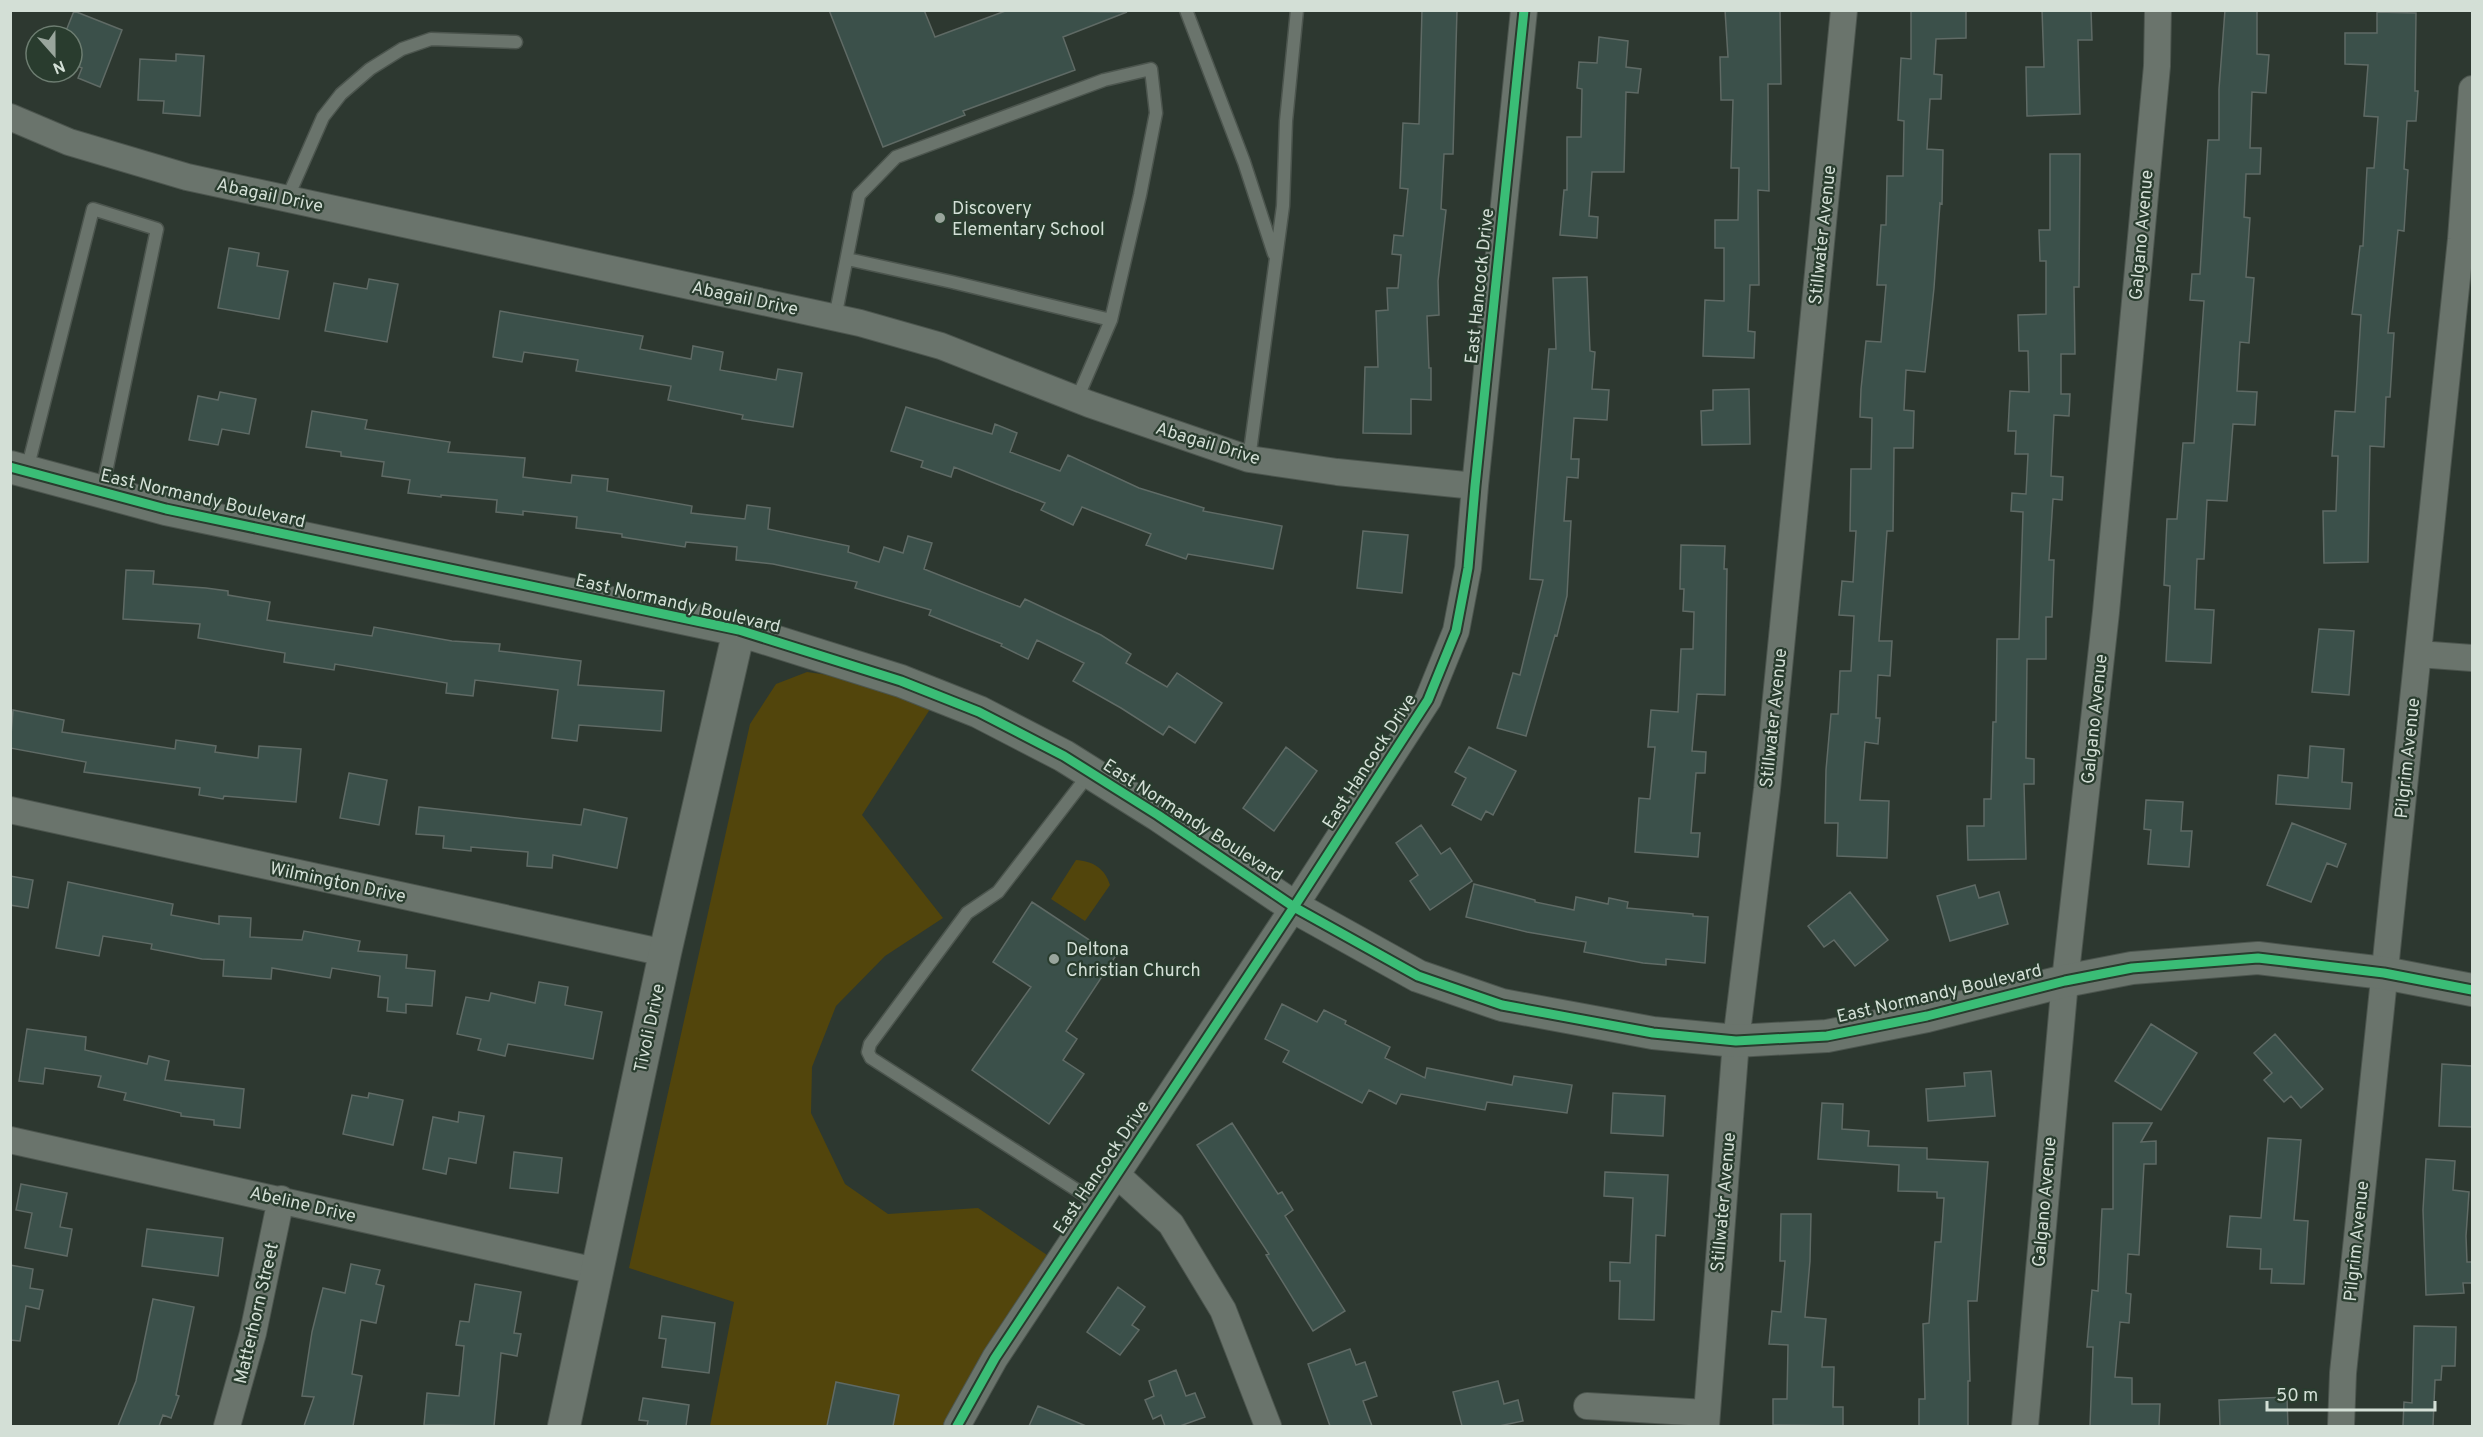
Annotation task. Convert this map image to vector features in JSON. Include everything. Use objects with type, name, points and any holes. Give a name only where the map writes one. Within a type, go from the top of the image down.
[{"type":"street","name":"East Hancock Drive","points":[[957,1426],[995,1359],[1428,700],[1456,631],[1468,568],[1524,10]]},
{"type":"street","name":"Stillwater Avenue","points":[[1706,1420],[1736,1041],[1767,789],[1844,10]]},
{"type":"street","name":"Galgano Avenue","points":[[2025,1426],[2065,981],[2106,612],[2157,66],[2158,10]]},
{"type":"street","name":"Pilgrim Avenue","points":[[2341,1426],[2343,1373],[2384,973],[2418,654],[2467,240],[2472,88]]},
{"type":"street","name":"Abagail Drive","points":[[10,117],[69,142],[187,177],[835,318],[940,346],[1077,399],[1249,459],[1337,472],[1475,486]]},
{"type":"street","name":"East Normandy Boulevard","points":[[19,470],[101,492],[395,559],[739,630],[901,681],[961,705],[1064,756],[1294,907],[1418,976],[1502,1005],[1653,1033],[1736,1041],[1827,1036],[1927,1017],[2065,981],[2132,968],[2258,958],[2384,973],[2472,990]]},
{"type":"street","name":"Tivoli Drive","points":[[564,1426],[665,953],[739,630]]},
{"type":"street","points":[[2418,654],[2472,658]]},
{"type":"street","name":"Wilmington Drive","points":[[10,810],[665,953]]},
{"type":"street","name":"Abeline Drive","points":[[10,1140],[596,1271]]},
{"type":"street","points":[[1116,1174],[1171,1224],[1223,1310],[1268,1426]]},
{"type":"street","name":"Matterhorn Street","points":[[228,1426],[253,1333],[281,1199]]},
{"type":"street","points":[[1587,1406],[1706,1420]]},
{"type":"lane","points":[[1186,10],[1244,162],[1275,258]]},
{"type":"lane","points":[[1249,459],[1283,206],[1286,121],[1297,10]]},
{"type":"lane","points":[[287,199],[323,117],[341,94],[370,69],[402,49],[430,39],[516,42]]},
{"type":"lane","points":[[835,318],[860,195],[896,157],[1104,80],[1151,69],[1156,113],[1111,320],[1077,399]]},
{"type":"lane","points":[[19,470],[93,209],[157,229],[101,492]]},
{"type":"lane","points":[[847,259],[1111,320]]},
{"type":"lane","points":[[1090,773],[998,892],[967,914],[870,1044],[868,1052],[871,1058],[1097,1203]]},
{"type":"shaded area","points":[[807,672],[850,678],[932,706],[862,815],[943,918],[885,956],[836,1006],[812,1067],[811,1113],[845,1184],[888,1214],[978,1208],[1047,1255],[985,1350],[943,1426],[710,1426],[734,1302],[629,1268],[750,724],[776,684]]},
{"type":"shaded area","points":[[1076,860],[1097,867],[1105,874],[1110,885],[1085,921],[1051,899]]},
{"type":"building","points":[[829,10],[924,10],[935,37],[1008,10],[1127,12],[1063,37],[1075,70],[963,111],[965,115],[883,147]]},
{"type":"building","points":[[1422,10],[1457,10],[1453,154],[1444,154],[1441,209],[1446,210],[1438,281],[1439,315],[1427,316],[1431,400],[1411,399],[1411,434],[1363,433],[1365,367],[1378,367],[1376,311],[1388,310],[1387,288],[1398,288],[1401,255],[1392,254],[1394,235],[1403,236],[1408,189],[1400,188],[1403,123],[1419,124]]},
{"type":"building","points":[[1725,10],[1780,10],[1781,84],[1768,84],[1769,191],[1758,190],[1759,285],[1750,285],[1748,331],[1755,332],[1754,358],[1703,356],[1705,300],[1724,301],[1724,248],[1715,248],[1715,220],[1738,220],[1739,168],[1731,168],[1733,100],[1721,100],[1720,57],[1728,57]]},
{"type":"building","points":[[1911,10],[1966,10],[1966,38],[1936,39],[1934,74],[1942,75],[1941,99],[1930,99],[1927,149],[1943,150],[1942,204],[1940,203],[1934,288],[1925,372],[1906,370],[1904,410],[1914,411],[1913,448],[1894,448],[1893,531],[1887,531],[1879,641],[1892,641],[1890,676],[1878,675],[1876,718],[1880,718],[1878,744],[1865,742],[1860,800],[1889,801],[1887,858],[1837,856],[1838,823],[1825,823],[1826,770],[1831,714],[1838,714],[1840,671],[1851,671],[1854,616],[1839,615],[1842,581],[1853,582],[1856,531],[1850,531],[1851,469],[1871,469],[1872,418],[1860,417],[1861,389],[1866,341],[1881,342],[1886,285],[1877,285],[1881,225],[1886,225],[1887,176],[1903,176],[1904,121],[1898,120],[1901,58],[1911,59]]},
{"type":"building","points":[[2042,10],[2091,10],[2092,40],[2078,40],[2080,114],[2027,116],[2026,67],[2044,67]]},
{"type":"building","points":[[2225,10],[2257,10],[2257,54],[2269,55],[2266,93],[2252,92],[2250,148],[2261,148],[2260,174],[2246,174],[2244,217],[2250,218],[2246,277],[2254,278],[2249,343],[2240,342],[2237,391],[2257,392],[2255,425],[2233,424],[2227,501],[2207,500],[2204,559],[2197,559],[2195,609],[2214,610],[2211,663],[2166,661],[2170,586],[2164,585],[2167,519],[2177,519],[2183,443],[2194,443],[2204,301],[2190,300],[2192,274],[2200,274],[2208,140],[2219,140],[2219,89]]},
{"type":"building","points":[[74,11],[122,30],[100,87],[84,80],[84,24],[69,24]]},
{"type":"building","points":[[2377,12],[2416,13],[2415,91],[2418,91],[2416,121],[2407,121],[2404,169],[2408,170],[2404,231],[2398,230],[2388,333],[2394,333],[2390,397],[2386,397],[2384,447],[2370,446],[2368,562],[2324,563],[2323,511],[2336,511],[2338,456],[2332,456],[2335,411],[2355,412],[2361,315],[2352,314],[2360,246],[2363,246],[2367,168],[2374,168],[2378,117],[2364,116],[2368,65],[2345,64],[2345,33],[2377,33]]},
{"type":"building","points":[[1599,37],[1628,41],[1626,67],[1641,69],[1638,93],[1626,92],[1624,172],[1592,172],[1589,216],[1598,217],[1597,238],[1560,235],[1564,190],[1567,190],[1567,137],[1581,137],[1582,89],[1577,88],[1579,62],[1597,63]]},
{"type":"building","points":[[176,54],[204,56],[200,116],[163,113],[164,101],[138,100],[140,59],[176,61]]},
{"type":"building","points":[[2050,154],[2080,154],[2079,287],[2074,287],[2075,354],[2061,354],[2061,394],[2070,394],[2069,416],[2054,415],[2051,476],[2063,477],[2062,500],[2053,499],[2049,560],[2054,560],[2052,617],[2046,617],[2046,659],[2027,659],[2026,758],[2034,759],[2034,784],[2024,784],[2026,859],[1968,860],[1967,826],[1984,826],[1984,799],[1991,799],[1993,722],[1996,722],[1997,639],[2019,639],[2023,512],[2011,511],[2012,493],[2026,494],[2028,454],[2015,454],[2016,431],[2008,431],[2010,391],[2029,392],[2028,351],[2019,351],[2018,315],[2046,314],[2046,261],[2040,261],[2039,230],[2050,230]]},
{"type":"building","points":[[229,248],[259,253],[257,266],[288,271],[279,319],[218,308]]},
{"type":"building","points":[[1587,277],[1590,351],[1595,352],[1592,389],[1609,390],[1607,420],[1574,418],[1571,459],[1579,459],[1578,478],[1567,477],[1564,521],[1571,521],[1567,596],[1526,736],[1497,728],[1513,673],[1520,675],[1543,580],[1530,579],[1549,349],[1556,349],[1553,278]]},
{"type":"building","points":[[369,279],[398,284],[387,342],[325,331],[334,283],[367,289]]},
{"type":"building","points":[[500,311],[643,336],[640,349],[691,359],[693,346],[723,352],[720,370],[776,380],[778,369],[802,373],[793,427],[742,419],[743,415],[668,400],[671,386],[576,371],[578,360],[524,352],[522,362],[493,357]]},
{"type":"building","points":[[1749,389],[1750,444],[1702,445],[1701,411],[1713,410],[1713,390]]},
{"type":"building","points":[[220,392],[256,399],[249,434],[222,429],[218,445],[189,440],[198,396],[218,400]]},
{"type":"building","points":[[906,407],[992,434],[995,424],[1017,433],[1010,452],[1060,471],[1068,455],[1139,488],[1204,508],[1203,511],[1282,526],[1273,569],[1188,554],[1186,559],[1146,545],[1151,534],[1082,507],[1073,525],[1041,510],[1045,503],[954,467],[951,477],[921,467],[923,461],[891,451]]},
{"type":"building","points":[[312,411],[367,420],[365,429],[450,442],[448,452],[525,458],[523,477],[571,483],[572,475],[608,479],[607,491],[692,506],[691,513],[745,519],[747,505],[770,508],[768,529],[849,546],[848,552],[879,562],[884,547],[903,553],[908,536],[932,543],[924,569],[1020,607],[1025,599],[1101,635],[1131,654],[1126,663],[1167,687],[1177,673],[1222,703],[1195,743],[1169,726],[1163,735],[1073,681],[1084,663],[1037,640],[1028,659],[1001,646],[1002,644],[929,615],[931,610],[855,588],[857,582],[773,564],[736,560],[737,547],[686,542],[685,547],[622,537],[622,534],[576,528],[577,517],[523,511],[523,515],[496,512],[497,500],[408,493],[410,480],[382,476],[384,462],[341,456],[341,452],[306,447]]},
{"type":"building","points":[[1363,531],[1408,535],[1402,593],[1357,588]]},
{"type":"building","points":[[1681,545],[1725,546],[1724,569],[1727,569],[1725,695],[1697,694],[1692,751],[1706,752],[1705,773],[1696,773],[1691,833],[1700,833],[1698,857],[1635,852],[1639,798],[1650,799],[1655,747],[1648,747],[1651,710],[1678,712],[1681,649],[1693,649],[1694,612],[1683,611],[1684,589],[1680,589]]},
{"type":"building","points":[[126,570],[154,571],[153,584],[228,591],[228,595],[270,602],[267,620],[372,636],[374,627],[452,641],[500,644],[499,651],[581,661],[578,685],[664,691],[661,731],[579,725],[577,741],[552,738],[558,690],[475,680],[473,696],[446,693],[447,683],[335,664],[334,670],[284,662],[285,653],[198,638],[200,624],[123,619]]},
{"type":"building","points":[[2319,629],[2354,631],[2349,695],[2312,692]]},
{"type":"building","points":[[13,710],[64,720],[62,732],[175,749],[176,740],[216,746],[215,752],[258,758],[259,746],[301,749],[296,802],[224,796],[223,799],[199,795],[200,788],[84,772],[86,762],[10,748]]},
{"type":"building","points":[[2310,746],[2344,749],[2342,782],[2352,783],[2350,809],[2276,804],[2278,775],[2308,778]]},
{"type":"building","points":[[1286,747],[1317,771],[1274,831],[1243,808]]},
{"type":"building","points":[[1469,747],[1516,771],[1493,815],[1486,811],[1481,820],[1452,805],[1466,778],[1455,772]]},
{"type":"building","points":[[349,773],[387,780],[379,825],[340,818]]},
{"type":"building","points":[[2146,800],[2183,802],[2181,831],[2192,831],[2189,867],[2148,864],[2151,830],[2144,829]]},
{"type":"building","points":[[419,807],[581,825],[584,809],[627,818],[617,868],[553,855],[552,868],[527,866],[528,852],[471,847],[471,851],[443,848],[444,836],[416,834]]},
{"type":"building","points":[[2292,823],[2346,844],[2337,867],[2327,863],[2311,902],[2267,885]]},
{"type":"building","points":[[1421,825],[1441,854],[1450,848],[1472,881],[1430,910],[1410,881],[1418,875],[1396,843]]},
{"type":"building","points":[[10,876],[33,880],[28,908],[10,905]]},
{"type":"building","points":[[68,882],[173,904],[171,915],[219,924],[219,916],[251,918],[250,937],[302,940],[304,931],[360,941],[358,951],[407,955],[406,968],[435,971],[432,1006],[406,1004],[406,1013],[387,1011],[388,998],[378,997],[380,976],[332,968],[330,978],[272,968],[271,979],[223,976],[224,960],[202,959],[151,949],[152,944],[103,936],[99,956],[56,948]]},
{"type":"building","points":[[1474,884],[1535,900],[1535,902],[1574,910],[1576,897],[1608,904],[1609,898],[1628,902],[1627,908],[1708,917],[1705,963],[1666,959],[1666,965],[1643,963],[1584,952],[1586,942],[1527,932],[1466,917]]},
{"type":"building","points":[[1975,885],[1979,898],[1999,892],[2008,924],[1950,941],[1937,896]]},
{"type":"building","points":[[1850,892],[1888,940],[1855,966],[1834,940],[1824,947],[1808,926]]},
{"type":"building","points":[[1032,902],[1115,957],[1066,1031],[1077,1039],[1063,1060],[1084,1074],[1049,1124],[972,1070],[1031,987],[993,962]]},
{"type":"building","points":[[539,982],[568,987],[565,1005],[602,1012],[593,1059],[508,1044],[505,1056],[478,1050],[481,1039],[457,1034],[466,997],[489,1001],[491,993],[535,1003]]},
{"type":"building","points":[[1282,1004],[1317,1022],[1324,1010],[1346,1021],[1345,1024],[1390,1047],[1385,1058],[1425,1078],[1427,1068],[1512,1085],[1514,1076],[1572,1085],[1567,1113],[1487,1102],[1485,1110],[1401,1094],[1396,1104],[1369,1090],[1362,1103],[1283,1062],[1289,1051],[1265,1039]]},
{"type":"building","points":[[2151,1024],[2197,1053],[2161,1110],[2115,1081]]},
{"type":"building","points":[[27,1029],[86,1037],[85,1050],[147,1064],[149,1056],[169,1061],[165,1080],[244,1089],[240,1128],[214,1125],[214,1120],[181,1116],[181,1113],[124,1100],[126,1093],[98,1087],[101,1076],[45,1068],[43,1084],[19,1081]]},
{"type":"building","points":[[2275,1034],[2323,1089],[2301,1108],[2291,1096],[2284,1102],[2264,1080],[2272,1073],[2254,1053]]},
{"type":"building","points":[[2442,1064],[2472,1066],[2472,1127],[2439,1126]]},
{"type":"building","points":[[1991,1071],[1995,1116],[1928,1121],[1926,1089],[1965,1086],[1964,1073]]},
{"type":"building","points":[[369,1093],[403,1100],[393,1145],[343,1134],[352,1095],[368,1098]]},
{"type":"building","points":[[1613,1093],[1665,1096],[1663,1136],[1611,1133]]},
{"type":"building","points":[[1822,1103],[1843,1104],[1842,1129],[1869,1131],[1868,1146],[1927,1148],[1927,1159],[1988,1162],[1977,1301],[1968,1301],[1970,1381],[1968,1381],[1968,1426],[1919,1426],[1919,1399],[1925,1399],[1923,1324],[1929,1323],[1935,1242],[1941,1242],[1944,1198],[1937,1198],[1937,1192],[1898,1191],[1899,1165],[1818,1159]]},
{"type":"building","points":[[459,1112],[484,1116],[476,1163],[449,1158],[446,1174],[423,1169],[433,1117],[458,1122]]},
{"type":"building","points":[[1232,1123],[1278,1194],[1282,1192],[1293,1210],[1285,1216],[1345,1311],[1313,1331],[1266,1255],[1269,1254],[1197,1145]]},
{"type":"building","points":[[2113,1123],[2152,1123],[2141,1142],[2156,1141],[2156,1164],[2144,1164],[2139,1255],[2128,1254],[2126,1293],[2131,1294],[2129,1323],[2120,1322],[2115,1377],[2132,1378],[2132,1404],[2160,1404],[2159,1426],[2090,1426],[2093,1347],[2087,1347],[2092,1290],[2098,1291],[2102,1209],[2113,1209]]},
{"type":"building","points":[[2268,1138],[2301,1140],[2294,1220],[2308,1221],[2304,1284],[2271,1283],[2272,1269],[2260,1269],[2261,1249],[2227,1247],[2230,1216],[2261,1218]]},
{"type":"building","points":[[514,1152],[562,1158],[558,1193],[510,1188]]},
{"type":"building","points":[[2426,1159],[2455,1161],[2453,1190],[2469,1192],[2466,1236],[2467,1262],[2472,1262],[2472,1283],[2463,1283],[2464,1293],[2426,1295],[2423,1210]]},
{"type":"building","points":[[1605,1172],[1668,1175],[1665,1236],[1656,1235],[1654,1320],[1619,1319],[1620,1281],[1610,1281],[1610,1262],[1630,1263],[1633,1198],[1604,1196]]},
{"type":"building","points":[[21,1184],[67,1193],[60,1227],[72,1229],[67,1256],[25,1248],[32,1213],[16,1210]]},
{"type":"building","points":[[1781,1214],[1811,1214],[1805,1317],[1826,1319],[1822,1367],[1834,1367],[1833,1407],[1843,1407],[1843,1426],[1773,1425],[1773,1399],[1787,1399],[1788,1345],[1769,1344],[1772,1311],[1781,1312],[1785,1261],[1780,1261]]},
{"type":"building","points":[[147,1229],[223,1238],[218,1276],[142,1266]]},
{"type":"building","points":[[351,1264],[380,1270],[376,1284],[384,1286],[376,1323],[361,1320],[352,1374],[362,1376],[353,1426],[304,1426],[314,1397],[302,1396],[312,1332],[323,1288],[345,1293]]},
{"type":"building","points":[[10,1265],[33,1269],[30,1288],[43,1290],[39,1309],[26,1306],[20,1341],[10,1340]]},
{"type":"building","points":[[475,1284],[521,1292],[514,1333],[521,1334],[517,1356],[501,1353],[494,1426],[424,1425],[427,1393],[459,1396],[464,1346],[456,1345],[460,1321],[469,1322]]},
{"type":"building","points":[[1118,1287],[1145,1307],[1132,1325],[1139,1330],[1120,1355],[1087,1332]]},
{"type":"building","points":[[153,1299],[194,1307],[176,1395],[179,1396],[171,1418],[163,1415],[159,1426],[118,1426],[136,1381]]},
{"type":"building","points":[[662,1316],[715,1323],[709,1373],[662,1367],[666,1339],[659,1338]]},
{"type":"building","points":[[2414,1326],[2456,1327],[2455,1366],[2442,1366],[2441,1380],[2435,1380],[2433,1426],[2403,1426],[2404,1402],[2412,1403]]},
{"type":"building","points":[[1350,1349],[1356,1365],[1365,1362],[1377,1396],[1363,1401],[1372,1426],[1330,1426],[1308,1364]]},
{"type":"building","points":[[1176,1370],[1186,1396],[1195,1393],[1205,1417],[1180,1426],[1165,1426],[1161,1415],[1153,1419],[1145,1400],[1154,1396],[1149,1381]]},
{"type":"building","points":[[1498,1381],[1504,1404],[1518,1400],[1523,1421],[1499,1426],[1462,1426],[1453,1392]]},
{"type":"building","points":[[836,1382],[899,1395],[893,1426],[827,1426]]},
{"type":"building","points":[[2287,1397],[2288,1426],[2220,1426],[2219,1400]]},
{"type":"building","points":[[643,1398],[689,1405],[686,1426],[647,1426],[648,1421],[639,1420]]},
{"type":"building","points":[[1038,1406],[1086,1426],[1029,1426]]},
{"type":"cycle path","points":[[957,1426],[995,1358],[1294,907],[1428,700],[1456,631],[1468,568],[1524,10]]},
{"type":"cycle path","points":[[10,467],[166,509],[739,630],[901,681],[979,712],[1064,756],[1158,815],[1294,907],[1418,976],[1502,1005],[1653,1033],[1736,1041],[1827,1036],[1927,1016],[2065,981],[2132,968],[2258,958],[2384,973],[2472,990]]},
{"type":"place","name":"Discovery Elementary School","points":[[940,218]]},
{"type":"place","name":"Deltona Christian Church","points":[[1054,959]]}]
